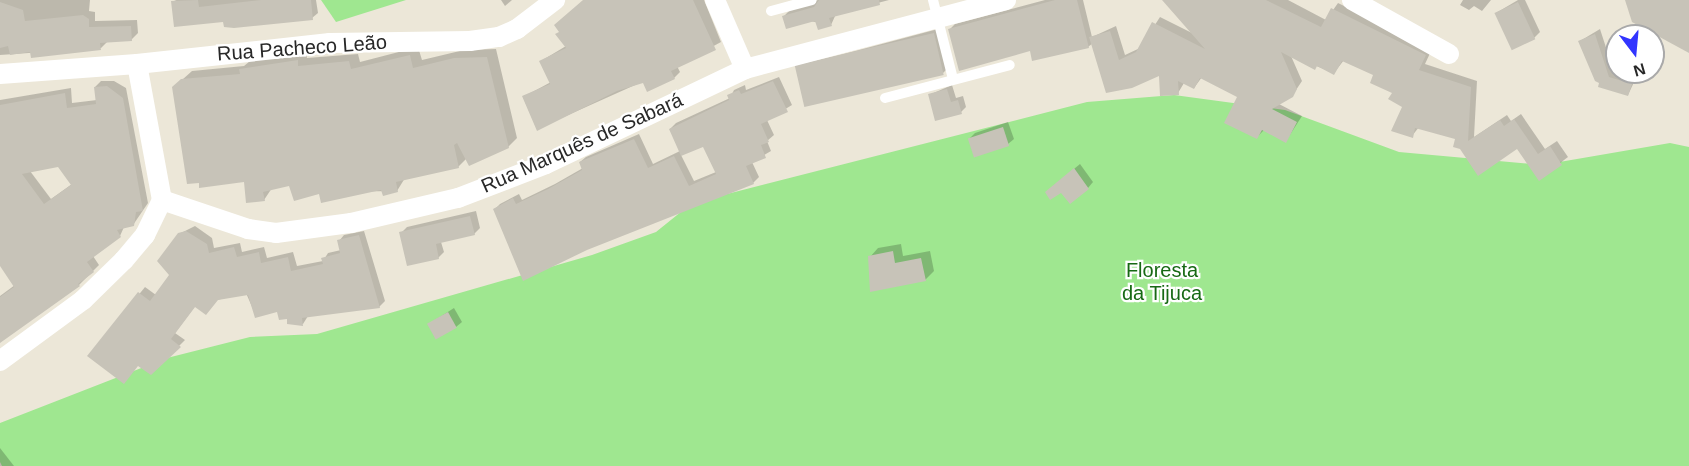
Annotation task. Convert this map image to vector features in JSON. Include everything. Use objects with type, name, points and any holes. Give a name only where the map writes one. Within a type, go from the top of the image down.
[{"type":"street","name":"Rua Pacheco Leão","points":[[0,74],[137,64],[330,43],[470,41],[499,37],[517,29],[555,0]]},
{"type":"street","points":[[715,0],[746,69]]},
{"type":"street","name":"Rua Marquês de Sabará","points":[[162,200],[248,229],[276,233],[351,223],[458,198],[546,164],[746,69],[935,9],[1006,0]]},
{"type":"street","points":[[1352,0],[1449,54]]},
{"type":"street","points":[[0,361],[83,300],[124,260],[145,235],[162,200],[137,64]]},
{"type":"street","name":"Rua Pacheco Leão","points":[[0,82],[37,73]]},
{"type":"lane","points":[[771,11],[812,0]]},
{"type":"lane","points":[[935,9],[953,80]]},
{"type":"lane","points":[[885,98],[1010,65]]},
{"type":"green space","points":[[321,0],[406,0],[336,22]]},
{"type":"green space","name":"Floresta da Tijuca","points":[[1174,95],[1285,110],[1399,152],[1542,165],[1670,143],[1689,147],[1689,466],[2,466],[0,462],[0,423],[167,358],[250,337],[317,334],[592,255],[656,232],[692,203],[1087,102]]},
{"type":"building","points":[[198,0],[199,7],[261,0],[311,0],[313,20],[234,28],[224,27],[223,22],[174,27],[171,1]]},
{"type":"building","points":[[583,0],[693,0],[716,50],[671,71],[675,79],[647,92],[643,83],[617,91],[537,131],[522,96],[550,84],[539,61],[566,48],[555,34],[559,32],[554,25]]},
{"type":"building","points":[[819,0],[879,0],[880,5],[829,18],[832,26],[818,30],[815,21],[786,29],[782,16],[814,7]]},
{"type":"building","points":[[1055,0],[1077,0],[1089,48],[1032,61],[1030,51],[959,71],[948,29]]},
{"type":"building","points":[[1162,0],[1266,0],[1321,27],[1331,8],[1426,55],[1419,70],[1471,87],[1468,141],[1500,120],[1504,126],[1514,119],[1538,154],[1550,146],[1562,165],[1539,181],[1517,149],[1478,176],[1460,149],[1453,147],[1455,139],[1415,128],[1413,138],[1391,131],[1402,107],[1388,99],[1392,93],[1370,83],[1373,75],[1342,61],[1334,75],[1317,66],[1315,70],[1281,52],[1297,89],[1293,97],[1272,109],[1297,122],[1286,143],[1262,130],[1257,139],[1224,123],[1237,97],[1200,78],[1194,89],[1178,81],[1179,95],[1160,96],[1159,76],[1132,88],[1106,93],[1089,37],[1110,31],[1119,60],[1136,52],[1152,22],[1205,49]]},
{"type":"building","points":[[1625,0],[1689,0],[1689,53],[1665,40],[1665,24],[1632,22]]},
{"type":"building","points":[[0,2],[23,10],[25,21],[83,15],[89,19],[89,27],[131,26],[132,41],[100,43],[101,50],[31,58],[30,52],[10,55],[8,46],[0,48]]},
{"type":"building","points":[[1518,2],[1535,39],[1512,50],[1494,13]]},
{"type":"building","points":[[934,33],[944,75],[804,107],[795,65]]},
{"type":"building","points":[[1595,34],[1605,65],[1605,84],[1632,84],[1628,96],[1598,87],[1599,83],[1595,81],[1578,41]]},
{"type":"building","points":[[410,55],[413,68],[454,58],[487,57],[509,148],[469,166],[457,143],[454,145],[459,168],[396,182],[398,192],[383,196],[381,190],[321,203],[319,194],[294,201],[289,186],[263,192],[265,201],[246,203],[244,182],[199,188],[199,183],[187,184],[172,87],[181,79],[240,74],[239,69],[298,60],[298,66],[349,61],[351,69]]},
{"type":"building","points":[[773,81],[788,112],[761,124],[769,142],[761,145],[766,158],[746,166],[754,184],[587,250],[523,281],[493,209],[513,198],[516,204],[548,189],[582,170],[579,162],[634,139],[648,168],[674,156],[689,186],[716,174],[703,147],[681,156],[669,129],[729,100],[727,95],[739,90],[741,94]]},
{"type":"building","points":[[107,86],[123,98],[143,211],[136,212],[134,226],[117,230],[121,237],[87,262],[94,272],[78,284],[80,286],[0,343],[0,297],[14,287],[0,266],[0,105],[65,93],[67,108],[96,104],[94,87]],"holes":[[[58,167],[71,185],[44,204],[22,174]]]},
{"type":"building","points":[[947,89],[951,102],[958,100],[962,114],[935,121],[928,94]]},
{"type":"building","points":[[1003,127],[1009,146],[974,157],[968,138]]},
{"type":"building","points":[[1074,168],[1089,189],[1070,204],[1061,193],[1050,200],[1045,192]]},
{"type":"building","points":[[470,216],[475,235],[436,244],[439,259],[407,266],[399,232]]},
{"type":"building","points":[[186,231],[207,244],[209,253],[234,247],[237,257],[259,252],[261,263],[288,257],[291,271],[323,264],[321,258],[340,253],[337,240],[359,235],[380,308],[302,318],[303,326],[287,324],[287,319],[279,320],[277,312],[255,318],[248,295],[218,300],[206,315],[195,307],[171,339],[181,347],[151,375],[138,366],[124,384],[87,356],[138,292],[150,301],[169,275],[157,261],[178,233]]},
{"type":"building","points":[[893,251],[895,263],[921,258],[926,281],[870,292],[868,256]]},
{"type":"building","points":[[448,312],[457,328],[436,339],[427,324]]}]
